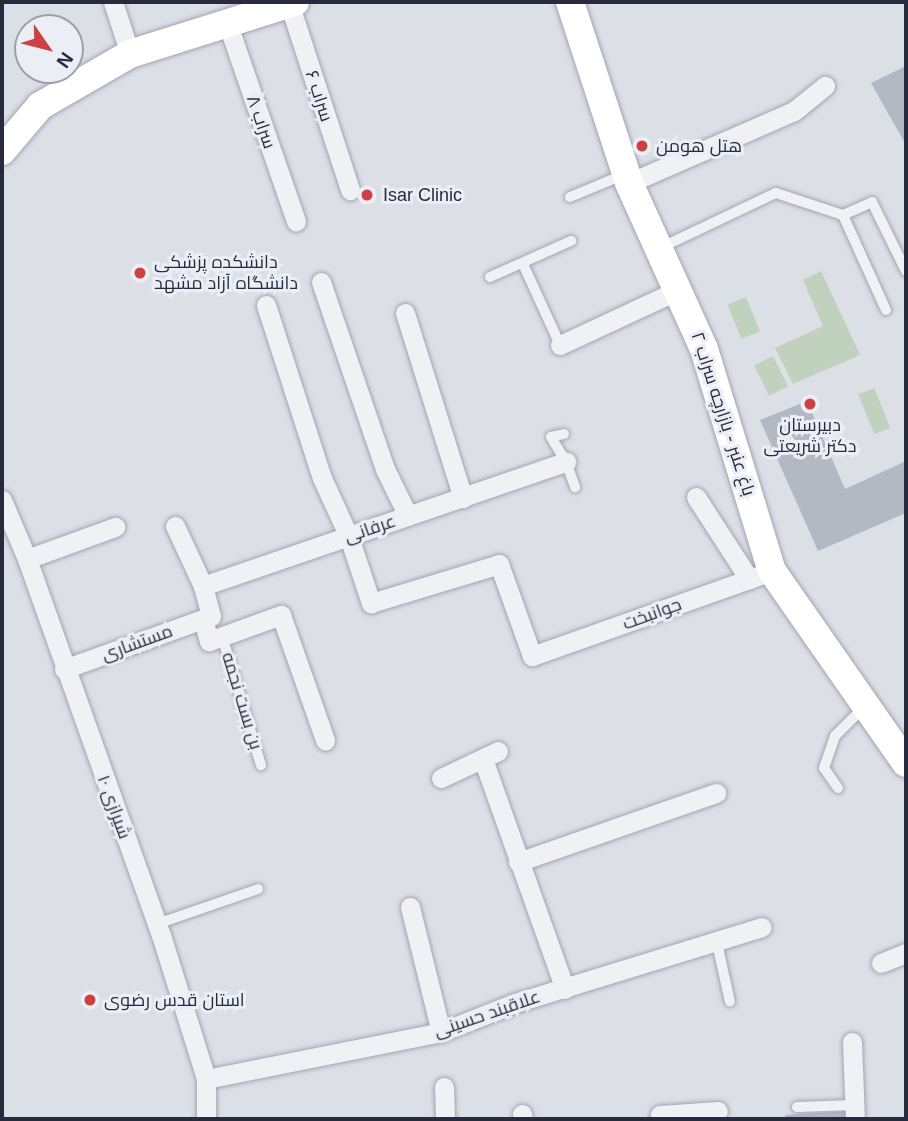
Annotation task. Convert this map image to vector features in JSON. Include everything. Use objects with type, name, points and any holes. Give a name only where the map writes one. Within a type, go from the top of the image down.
[{"type":"street","points":[[113,2],[130,54]]},
{"type":"street","points":[[2,150],[40,106],[130,54],[242,12],[292,2]]},
{"type":"street","name":"سراب ۶","points":[[292,2],[350,190]]},
{"type":"street","name":"باغ عنبر - بازارچه سراب ۲","points":[[570,2],[628,178],[705,349],[761,575],[866,705],[906,763]]},
{"type":"street","name":"سراب ۸","points":[[242,12],[296,221]]},
{"type":"street","points":[[628,178],[794,111],[825,86]]},
{"type":"street","points":[[321,282],[385,469],[408,516]]},
{"type":"street","points":[[560,345],[678,290]]},
{"type":"street","points":[[266,305],[322,478],[349,537]]},
{"type":"street","points":[[405,313],[463,498]]},
{"type":"street","name":"عرفانی","points":[[203,586],[566,462]]},
{"type":"street","points":[[696,497],[761,575]]},
{"type":"street","name":"شیرازی ۱۰","points":[[2,500],[27,559],[157,924],[206,1079],[206,1119]]},
{"type":"street","points":[[175,526],[203,586],[209,642],[281,615],[325,740]]},
{"type":"street","points":[[27,559],[115,527]]},
{"type":"street","name":"جوانبخت","points":[[349,537],[372,603],[499,564],[532,656],[761,575]]},
{"type":"street","name":"مستشاری","points":[[64,669],[207,618]]},
{"type":"street","points":[[441,778],[491,755],[518,862],[565,989]]},
{"type":"street","points":[[518,862],[716,793]]},
{"type":"street","points":[[410,907],[441,1032]]},
{"type":"street","name":"علاقبند حسینی","points":[[206,1079],[441,1032],[515,1003],[762,927]]},
{"type":"street","points":[[881,963],[906,953]]},
{"type":"street","points":[[852,1042],[855,1112]]},
{"type":"street","points":[[444,1087],[445,1119]]},
{"type":"street","points":[[660,1117],[718,1111]]},
{"type":"lane","points":[[570,197],[628,178]]},
{"type":"lane","points":[[659,248],[776,193],[843,215],[872,202],[906,271]]},
{"type":"lane","points":[[843,215],[886,310]]},
{"type":"lane","points":[[490,277],[571,241]]},
{"type":"lane","points":[[523,264],[560,345]]},
{"type":"lane","points":[[564,434],[551,438],[566,462],[575,487]]},
{"type":"lane","name":"بن بست نجمه","points":[[222,636],[261,765]]},
{"type":"lane","points":[[838,788],[824,768],[835,736],[866,705]]},
{"type":"lane","points":[[157,924],[258,889]]},
{"type":"lane","points":[[717,943],[730,1002]]},
{"type":"lane","points":[[797,1107],[855,1112]]},
{"type":"green space","points":[[821,271],[860,355],[793,384],[775,348],[823,326],[803,280]]},
{"type":"green space","points":[[746,297],[760,331],[741,339],[727,304]]},
{"type":"green space","points":[[773,356],[788,387],[769,396],[754,365]]},
{"type":"green space","points":[[874,388],[890,428],[874,434],[858,394]]},
{"type":"building","points":[[906,66],[906,145],[871,83]]},
{"type":"building","points":[[807,401],[845,489],[906,461],[906,513],[818,551],[760,420]]},
{"type":"building","points":[[848,1111],[848,1119],[785,1119],[785,1115]]},
{"type":"place","name":"هتل هومن","points":[[642,146]]},
{"type":"place","name":"Isar Clinic","points":[[367,195]]},
{"type":"place","name":"دانشکده پزشکی دانشگاه آزاد مشهد","points":[[140,273]]},
{"type":"place","name":"دبیرستان دکتر شریعتی","points":[[810,404]]},
{"type":"place","name":"استان قدس رضوی","points":[[90,1000]]}]
